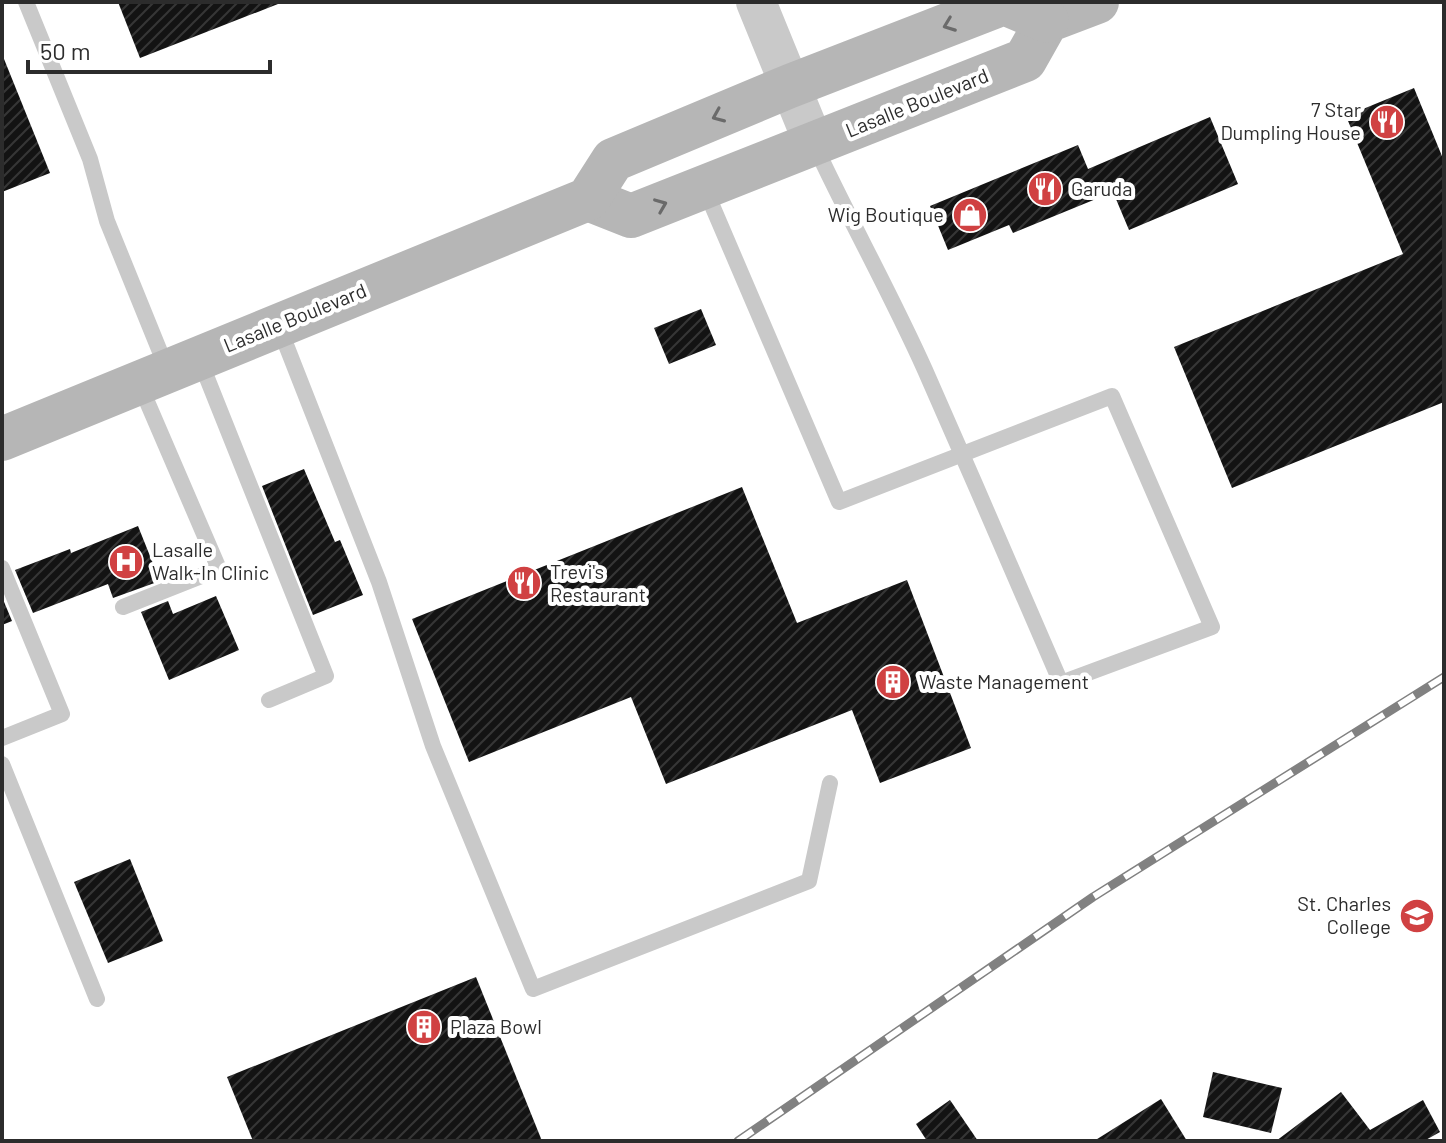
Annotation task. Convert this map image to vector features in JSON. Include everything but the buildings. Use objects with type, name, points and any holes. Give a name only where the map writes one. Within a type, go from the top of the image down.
[{"type":"main road","name":"Lasalle Boulevard","points":[[2,439],[588,199],[613,160],[790,86],[1004,3],[1069,9]]},
{"type":"main road","name":"Lasalle Boulevard","points":[[588,199],[631,216],[814,144],[1025,60],[1069,9]]},
{"type":"street","points":[[756,2],[814,144]]},
{"type":"lane","points":[[26,2],[90,159],[107,221],[168,370],[326,676],[269,700]]},
{"type":"lane","points":[[704,187],[839,502],[961,453],[1112,396],[1212,627],[1061,683],[961,453],[924,367],[814,144]]},
{"type":"lane","points":[[278,324],[379,582],[433,746],[533,989],[809,881],[830,783]]},
{"type":"lane","points":[[123,607],[219,569],[168,370]]},
{"type":"lane","points":[[2,568],[62,714],[2,738]]},
{"type":"lane","points":[[2,764],[97,999]]},
{"type":"railway","points":[[738,1141],[1093,897],[1444,677]]},
{"type":"place","name":"7 Star Dumpling House","points":[[1387,122]]},
{"type":"place","name":"Garuda","points":[[1045,189]]},
{"type":"place","name":"Wig Boutique","points":[[970,215]]},
{"type":"place","name":"Lasalle Walk-In Clinic","points":[[126,562]]},
{"type":"place","name":"Trevi's Restaurant","points":[[524,583]]},
{"type":"place","name":"Waste Management","points":[[893,682]]},
{"type":"place","name":"St. Charles College","points":[[1417,916]]},
{"type":"place","name":"Plaza Bowl","points":[[424,1027]]}]
